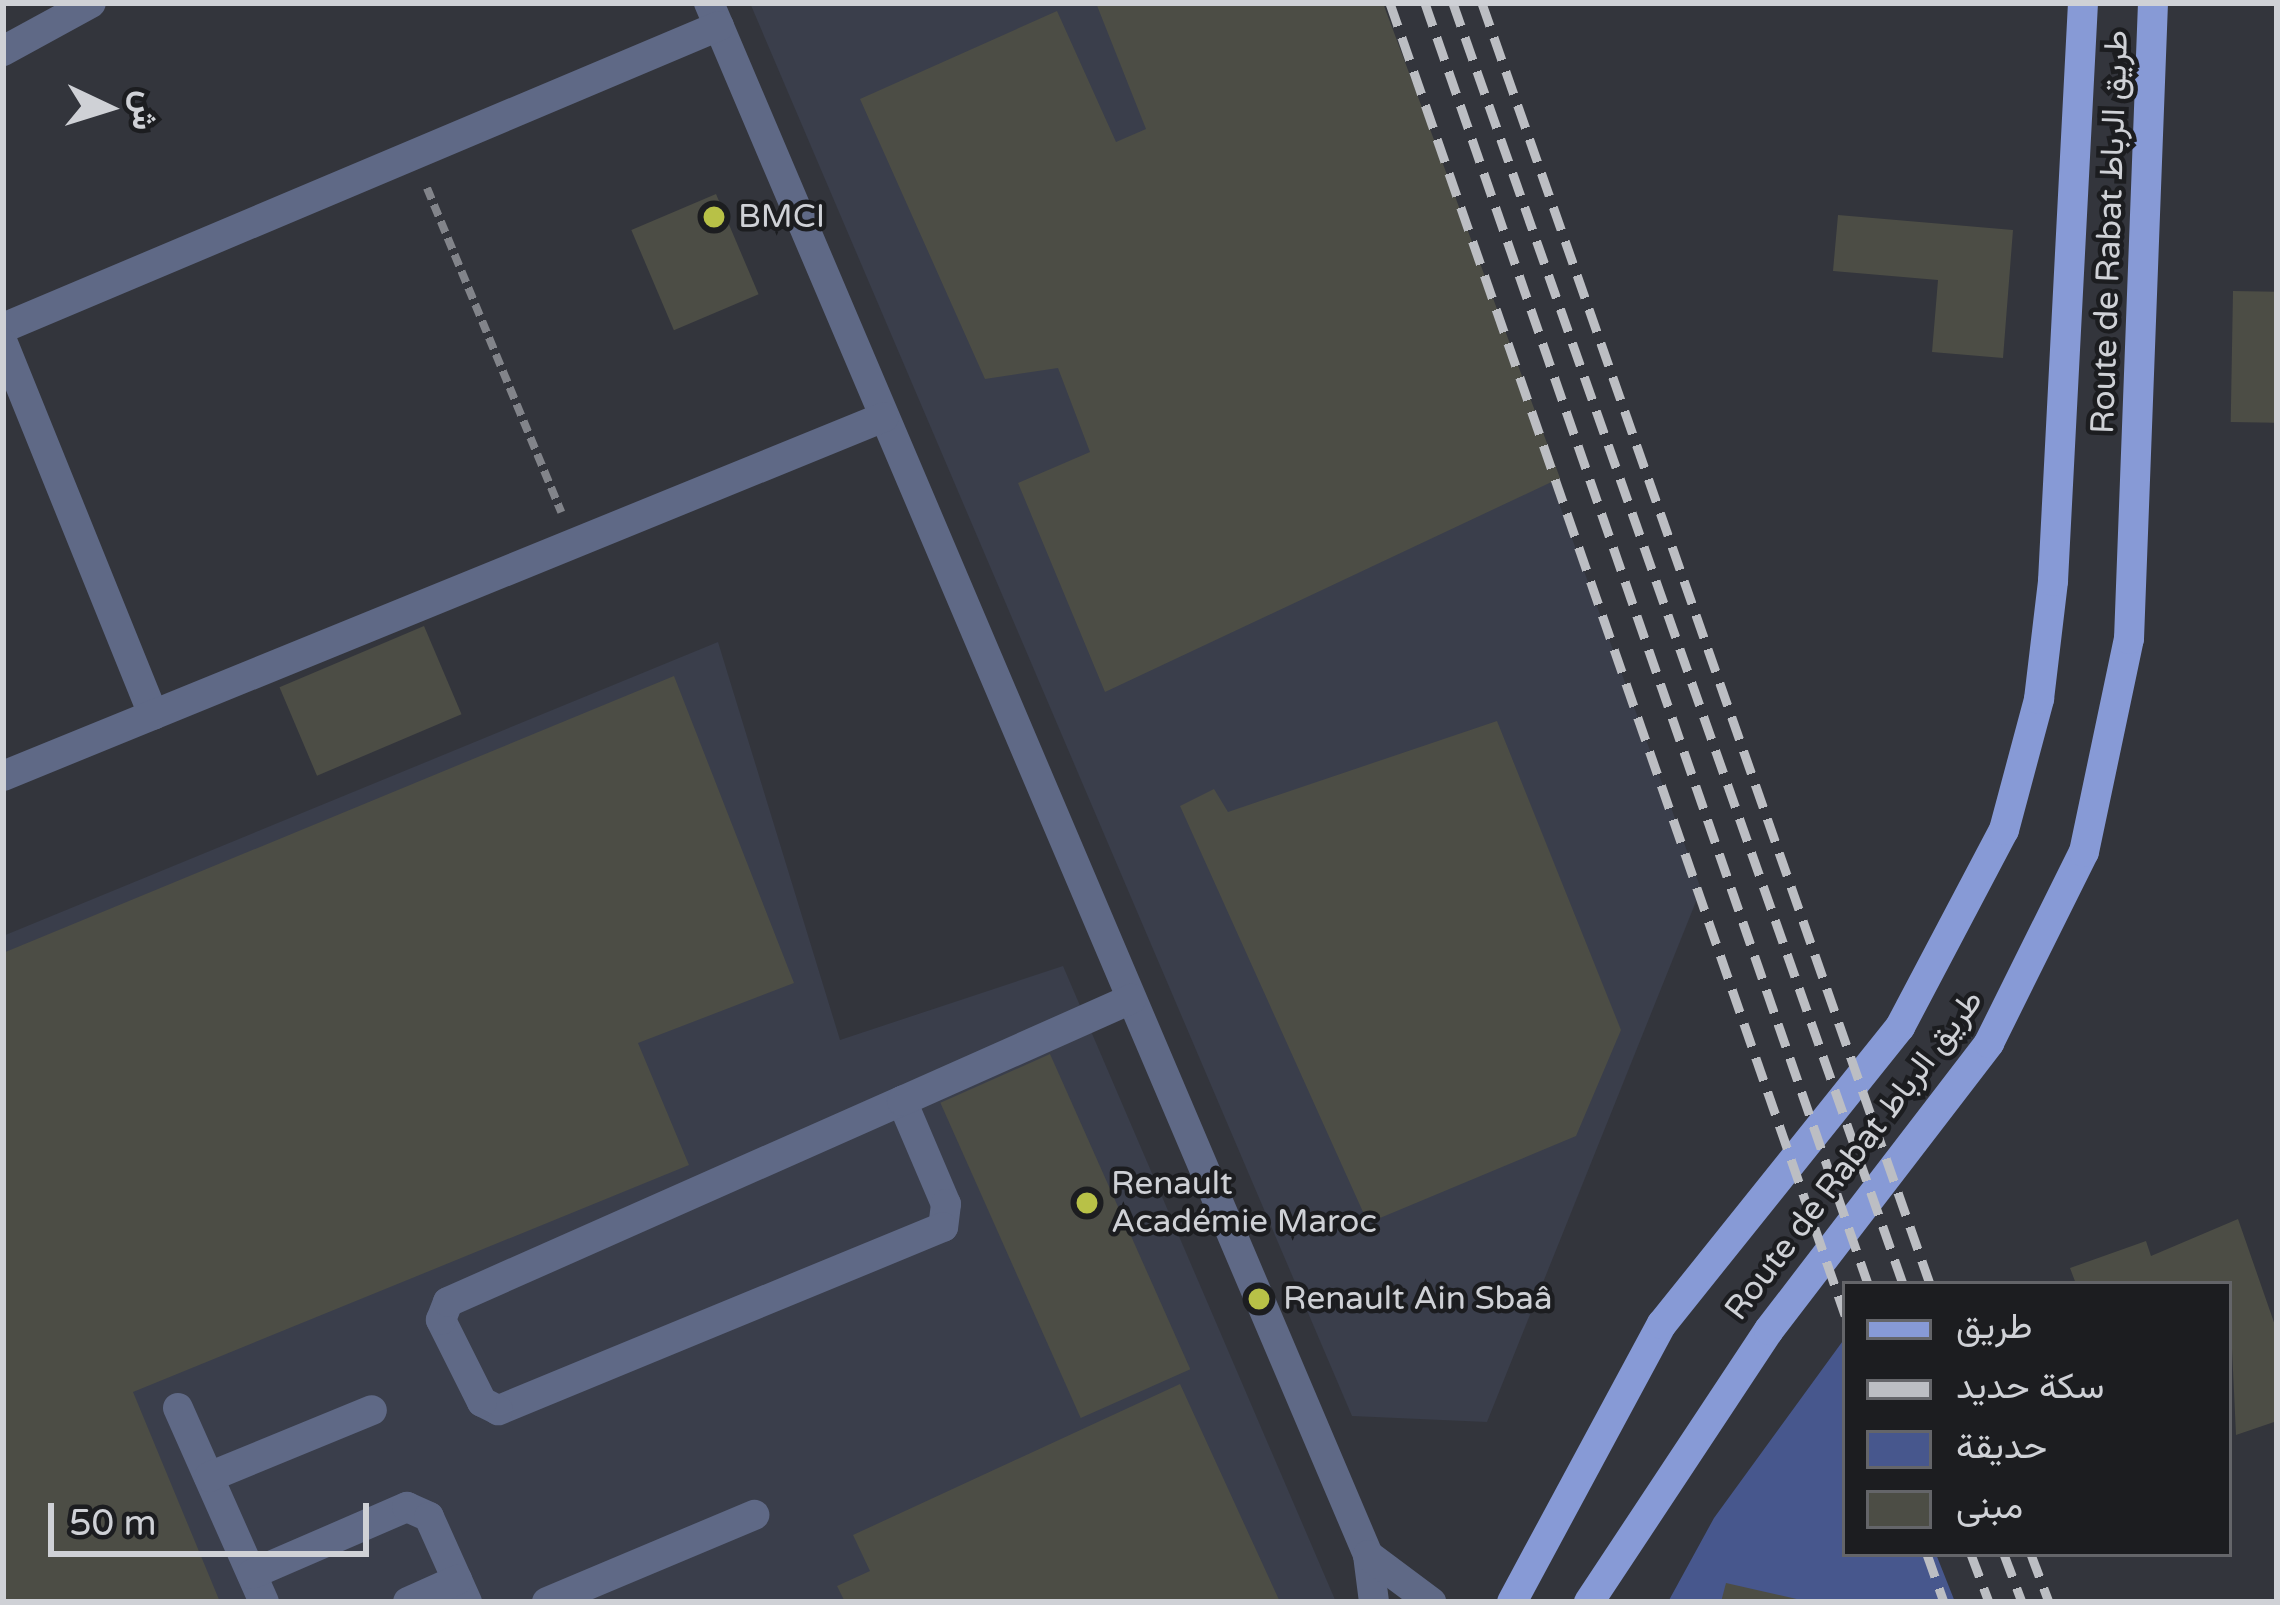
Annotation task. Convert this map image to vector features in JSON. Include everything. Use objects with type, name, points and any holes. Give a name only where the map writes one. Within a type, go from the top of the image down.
[{"type":"main road","name":"Route de Rabat طريق الرباط","points":[[1589,1602],[1755,1349],[1989,1043],[2084,852],[2128,639],[2153,3]]},
{"type":"main road","name":"Route de Rabat طريق الرباط","points":[[1513,1602],[1662,1324],[1900,1027],[2003,830],[2039,699],[2053,581],[2085,4]]},
{"type":"street","points":[[3,51],[91,3]]},
{"type":"street","points":[[3,328],[415,159],[714,15],[1368,1555],[1374,1602]]},
{"type":"street","points":[[3,343],[153,715]]},
{"type":"street","points":[[3,776],[884,417]]},
{"type":"street","points":[[902,1101],[946,1204],[943,1227],[498,1409],[482,1402],[441,1321],[448,1302],[1131,999]]},
{"type":"street","points":[[178,1408],[258,1588],[407,1507],[429,1516],[462,1591],[408,1602]]},
{"type":"street","points":[[209,1477],[372,1410]]},
{"type":"street","points":[[547,1602],[588,1594],[754,1515]]},
{"type":"street","points":[[1368,1555],[1431,1602]]},
{"type":"path","points":[[415,159],[574,545]]},
{"type":"shaded area","points":[[750,3],[1375,3],[1701,889],[1487,1422],[1352,1416]]},
{"type":"shaded area","points":[[718,642],[840,1040],[1063,966],[1336,1602],[3,1602],[3,936]]},
{"type":"green space","points":[[1842,1342],[1842,1557],[1937,1557],[1955,1602],[1668,1602],[1714,1518]]},
{"type":"building","points":[[1096,3],[1383,3],[1560,478],[1105,692],[1018,483],[1090,452],[1058,368],[985,379],[860,99],[1057,11],[1116,142],[1146,129]]},
{"type":"building","points":[[716,194],[759,294],[674,330],[631,230]]},
{"type":"building","points":[[1838,215],[2013,230],[2003,358],[1932,352],[1938,280],[1833,271]]},
{"type":"building","points":[[2233,291],[2277,292],[2275,423],[2231,422]]},
{"type":"building","points":[[424,626],[462,714],[317,776],[279,687]]},
{"type":"building","points":[[674,676],[794,983],[638,1043],[689,1165],[133,1392],[220,1602],[3,1602],[3,953]]},
{"type":"building","points":[[1497,721],[1621,1030],[1576,1136],[1368,1223],[1180,806],[1214,789],[1228,812]]},
{"type":"building","points":[[1050,1054],[1190,1369],[1081,1418],[940,1103]]},
{"type":"building","points":[[2238,1219],[2277,1331],[2277,1421],[2236,1435],[2232,1281],[2075,1281],[2070,1268],[2146,1241],[2151,1256]]},
{"type":"building","points":[[1180,1384],[1280,1602],[845,1602],[837,1586],[870,1571],[853,1535]]},
{"type":"building","points":[[1726,1583],[1801,1600],[1801,1602],[1721,1602]]},
{"type":"railway","points":[[1390,3],[1842,1306]]},
{"type":"railway","points":[[1425,3],[1867,1281]]},
{"type":"railway","points":[[1453,3],[1902,1281]]},
{"type":"railway","points":[[1482,3],[1929,1281]]},
{"type":"railway","points":[[1928,1557],[1944,1602]]},
{"type":"railway","points":[[1972,1557],[1989,1602]]},
{"type":"railway","points":[[2005,1557],[2022,1602]]},
{"type":"railway","points":[[2032,1557],[2049,1602]]},
{"type":"place","name":"BMCI","points":[[714,217]]},
{"type":"place","name":"Renault Académie Maroc","points":[[1087,1203]]},
{"type":"place","name":"Renault Ain Sbaâ","points":[[1259,1299]]}]
